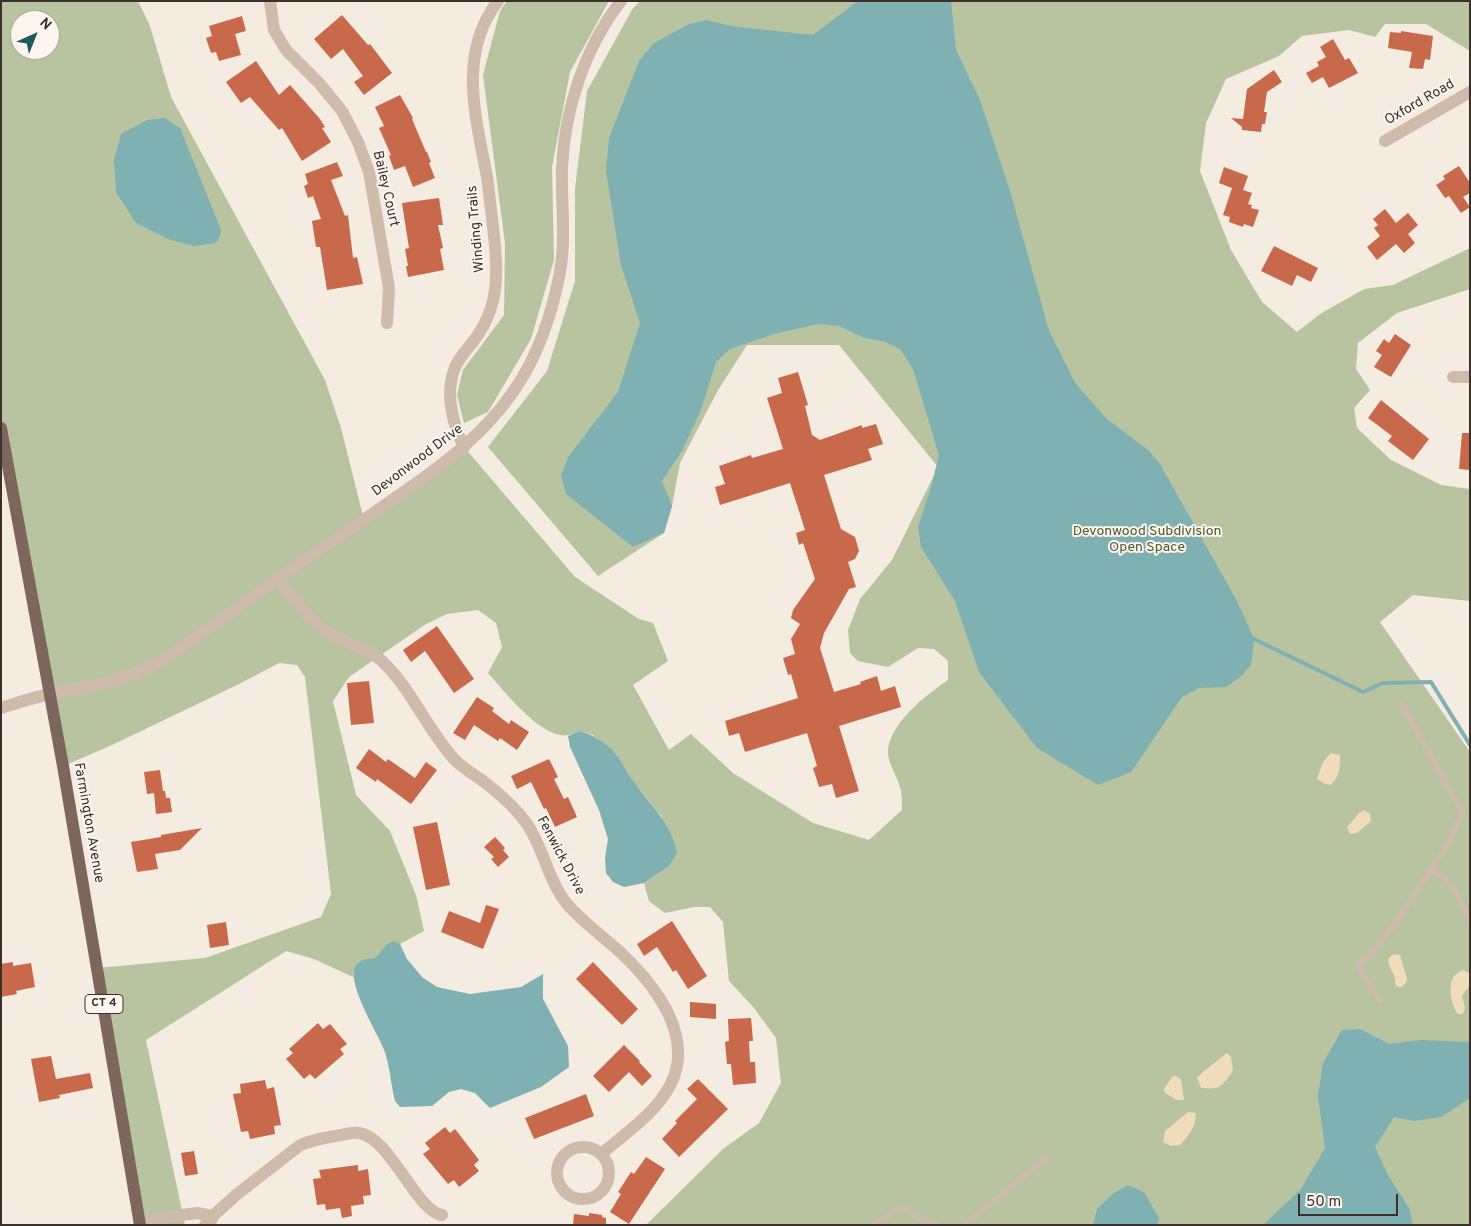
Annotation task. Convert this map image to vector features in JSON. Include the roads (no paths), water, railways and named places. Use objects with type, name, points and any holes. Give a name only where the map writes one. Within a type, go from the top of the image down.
[{"type":"main road","name":"Farmington Avenue","points":[[1,428],[96,958],[140,1223]]},
{"type":"street","name":"Bailey Court","points":[[270,1],[274,30],[286,50],[319,83],[342,112],[358,142],[369,172],[389,288],[387,323]]},
{"type":"street","name":"Winding Trails","points":[[464,448],[457,433],[453,417],[450,400],[451,383],[454,370],[461,356],[484,326],[491,311],[496,275],[495,245],[487,179],[475,120],[473,97],[476,50],[484,22],[498,1]]},
{"type":"street","name":"Devonwood Drive","points":[[1,708],[49,694],[78,690],[111,681],[152,666],[209,629],[278,579],[421,481],[464,448],[487,425],[511,394],[528,366],[540,343],[549,317],[559,278],[563,251],[562,170],[568,121],[587,61],[610,16],[621,1]]},
{"type":"street","name":"Oxford Road","points":[[1385,141],[1470,92]]},
{"type":"street","points":[[1453,377],[1470,377]]},
{"type":"street","name":"Fenwick Drive","points":[[278,579],[308,616],[319,626],[374,656],[392,671],[403,684],[435,736],[455,760],[497,792],[526,824],[536,840],[563,899],[633,964],[665,1007],[674,1029],[678,1051],[677,1064],[669,1088],[650,1112],[601,1154]]},
{"type":"street","points":[[140,1223],[197,1213],[209,1220],[236,1195],[309,1141],[356,1133],[366,1135],[375,1141],[432,1211],[442,1215]]},
{"type":"street","points":[[582,1147],[590,1148],[601,1154],[606,1161],[610,1173],[607,1185],[602,1192],[596,1197],[584,1200],[575,1198],[565,1192],[558,1181],[557,1173],[559,1164],[566,1154],[573,1149],[582,1147]]},
{"type":"lane","points":[[1380,1000],[1362,974],[1359,968],[1360,963],[1395,925],[1448,844],[1462,812],[1402,704]]},
{"type":"lane","points":[[1431,870],[1444,877],[1453,888],[1470,920]]},
{"type":"lane","points":[[964,1225],[1048,1157]]},
{"type":"lane","points":[[873,1225],[897,1210],[906,1209],[917,1217],[938,1225]]},
{"type":"water","points":[[858,1],[951,1],[956,50],[980,100],[1010,191],[1049,331],[1075,383],[1107,419],[1148,450],[1160,464],[1237,601],[1254,639],[1251,665],[1240,677],[1226,687],[1199,688],[1182,697],[1131,772],[1098,785],[1037,748],[979,672],[955,601],[921,547],[918,527],[939,455],[913,369],[900,349],[883,341],[864,338],[839,326],[818,324],[774,334],[730,349],[716,362],[701,410],[682,451],[662,481],[672,506],[664,533],[633,547],[566,494],[561,475],[569,456],[618,392],[640,323],[621,265],[606,171],[609,138],[639,61],[654,43],[689,24],[706,20],[731,26],[813,35]]},
{"type":"water","points":[[165,118],[180,128],[221,230],[216,243],[194,246],[168,239],[136,223],[116,192],[114,160],[121,134],[147,120]]},
{"type":"water","points":[[580,731],[599,739],[615,753],[631,778],[660,815],[670,832],[677,853],[668,867],[644,883],[624,887],[613,882],[606,873],[605,858],[608,839],[599,810],[570,747],[568,736]]},
{"type":"water","points":[[393,941],[400,944],[407,959],[422,977],[437,987],[470,994],[521,987],[543,974],[543,999],[568,1046],[569,1067],[541,1087],[490,1108],[475,1093],[461,1089],[449,1092],[432,1106],[400,1107],[395,1101],[385,1052],[363,1007],[358,994],[354,972],[359,962],[375,958],[387,944]]},
{"type":"water","points":[[1360,1029],[1389,1044],[1420,1040],[1470,1042],[1470,1098],[1441,1117],[1414,1121],[1394,1117],[1375,1147],[1388,1175],[1409,1208],[1413,1225],[1263,1225],[1301,1189],[1325,1148],[1318,1096],[1323,1063],[1342,1030]]},
{"type":"water","points":[[1128,1185],[1144,1192],[1159,1218],[1157,1225],[1093,1225],[1097,1209],[1114,1193]]},
{"type":"waterway","points":[[1254,639],[1363,692],[1383,683],[1431,682],[1470,745]]},
{"type":"park label","name":"Devonwood Subdivision Open Space","points":[[1147,540]]}]
